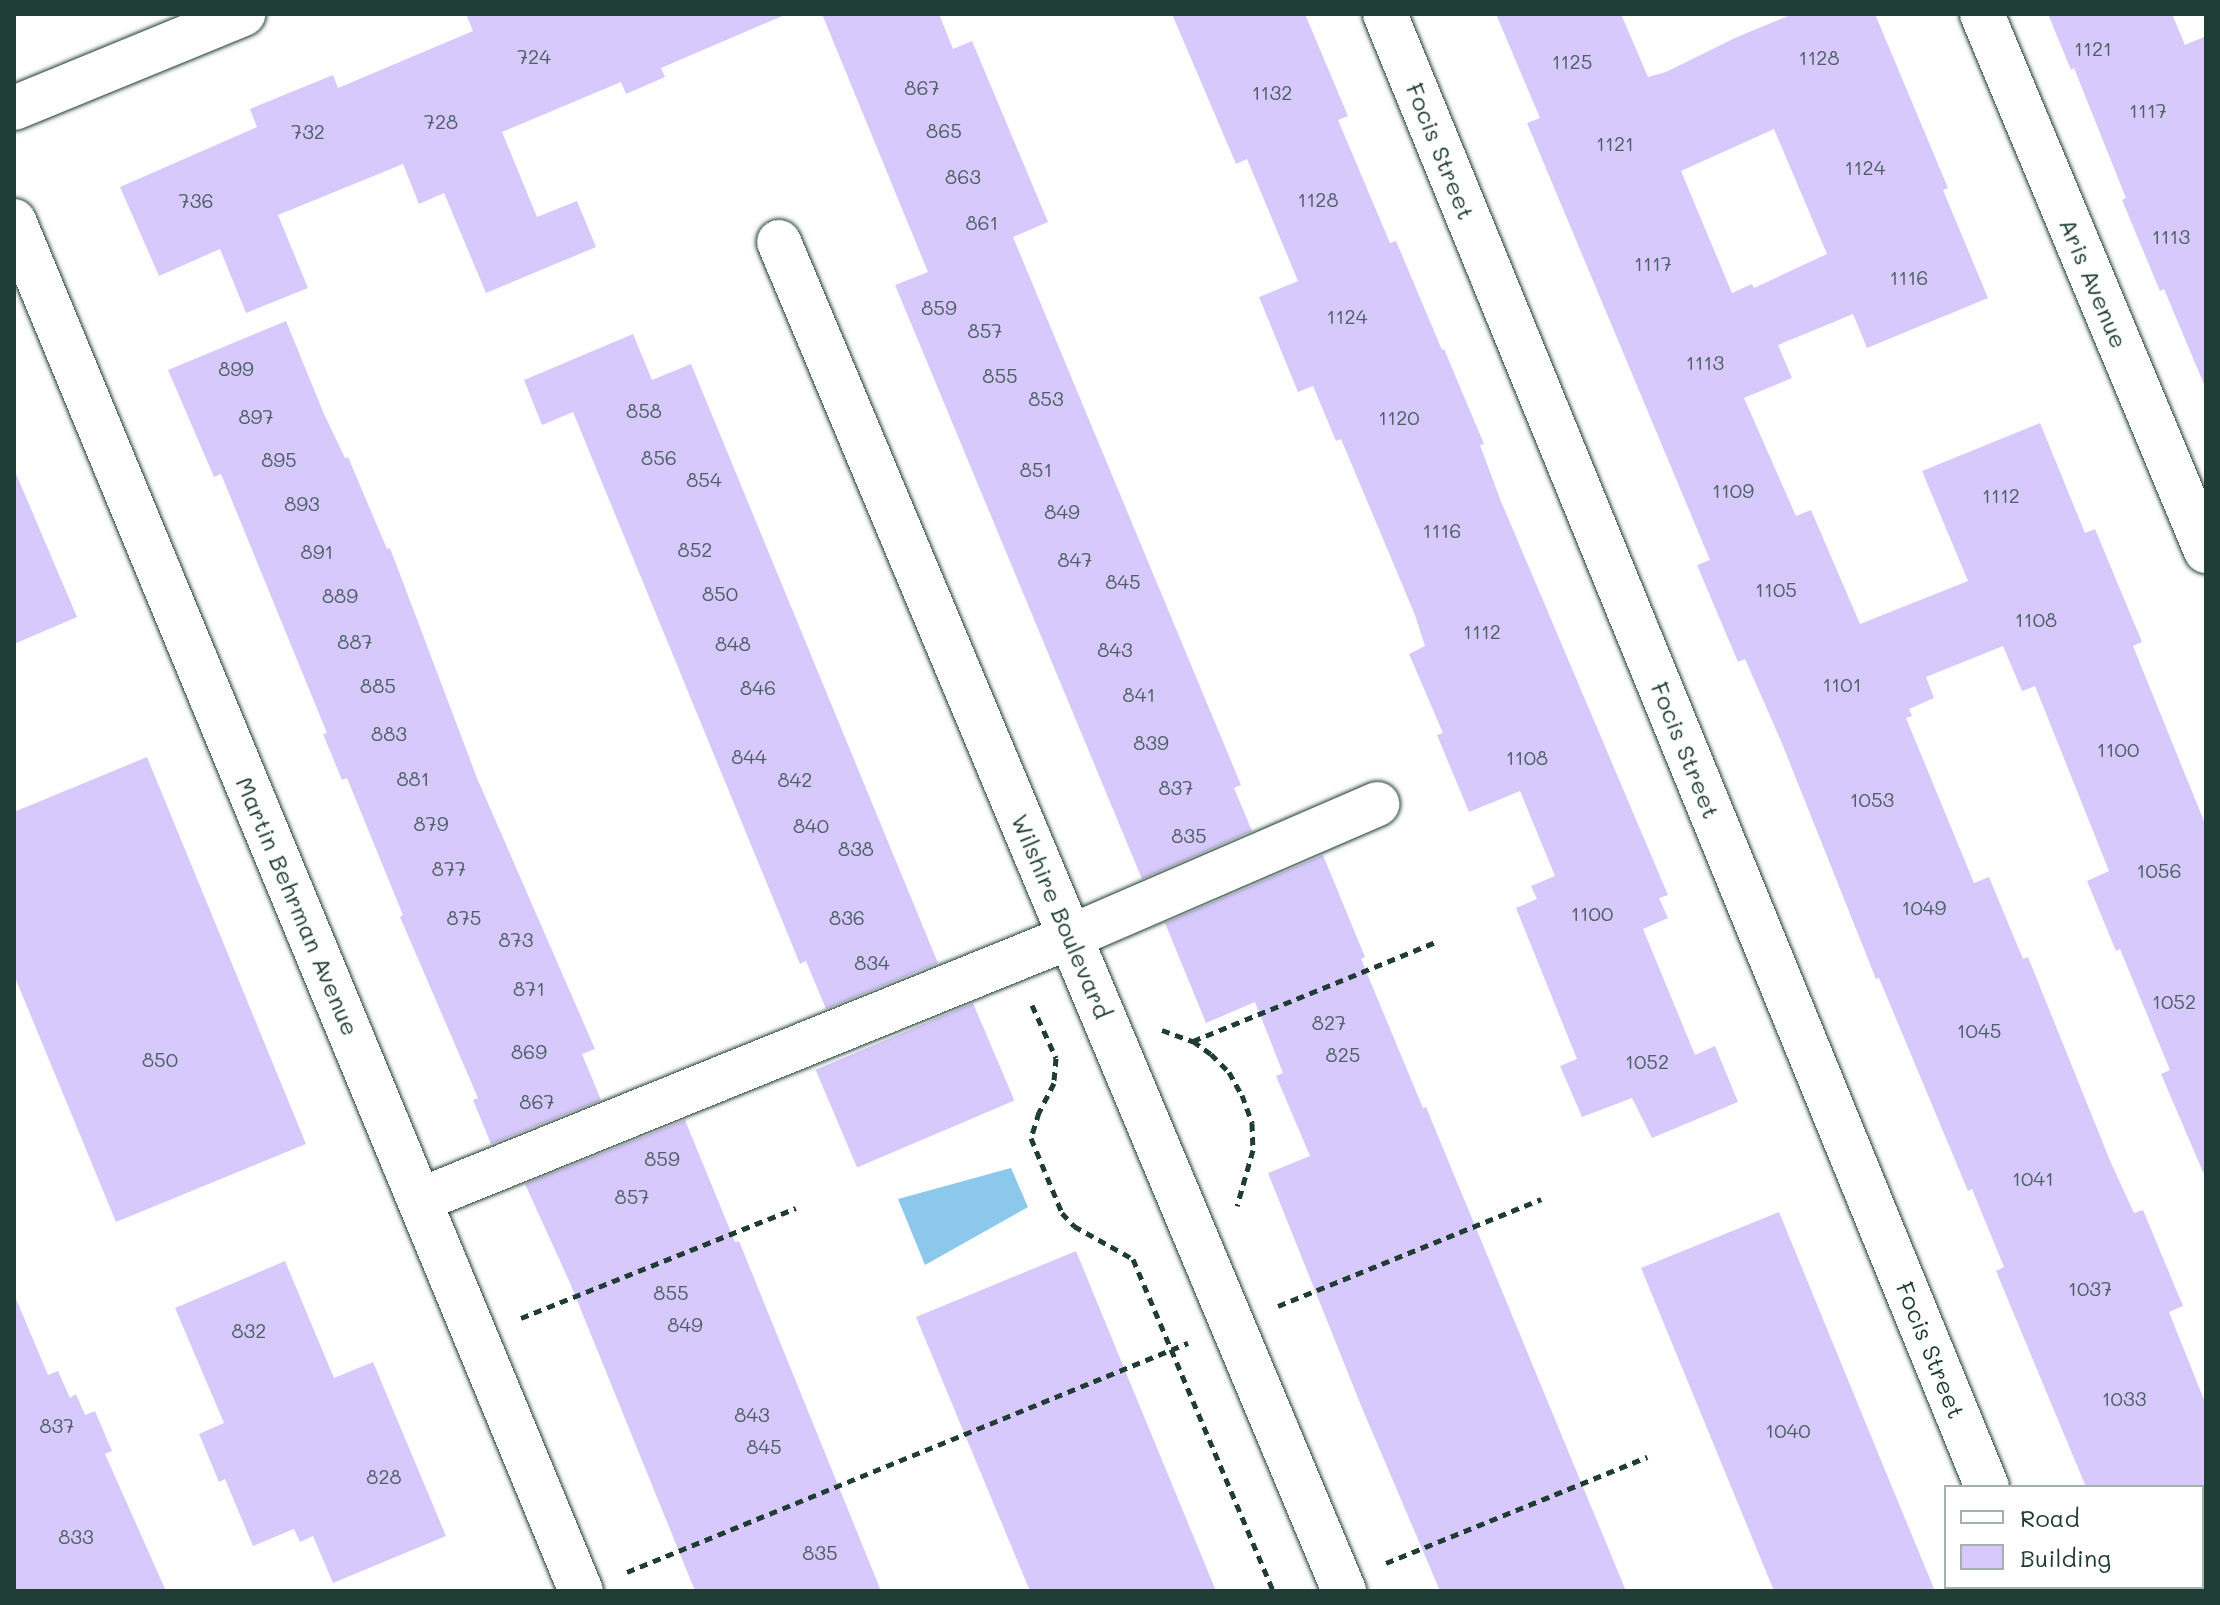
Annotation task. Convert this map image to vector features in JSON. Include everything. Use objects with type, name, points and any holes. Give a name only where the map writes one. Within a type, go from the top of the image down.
[{"type":"street","name":"Focis Street","points":[[1385,14],[1986,1485]]},
{"type":"street","name":"Aris Avenue","points":[[1982,14],[2206,551]]},
{"type":"street","points":[[14,108],[216,19]]},
{"type":"street","name":"Martin Behrman Avenue","points":[[14,221],[581,1591]]},
{"type":"street","name":"Wilshire Boulevard","points":[[779,242],[1342,1587]]},
{"type":"street","points":[[420,1200],[1070,937],[1378,804]]},
{"type":"path","points":[[1193,1041],[1435,942]]},
{"type":"path","points":[[1012,960],[1056,1058],[1054,1083],[1039,1112],[1031,1138],[1036,1151],[1062,1213],[1074,1226],[1133,1259],[1273,1591]]},
{"type":"path","points":[[581,1591],[1541,1199]]},
{"type":"path","points":[[476,1337],[796,1208]]},
{"type":"path","points":[[1342,1587],[1647,1457]]},
{"type":"water","points":[[1011,1168],[1028,1207],[925,1265],[898,1199]]},
{"type":"building","points":[[466,14],[787,14],[661,68],[665,77],[626,94],[621,82],[502,132],[537,217],[577,201],[596,247],[486,293],[444,193],[419,204],[403,164],[278,215],[308,288],[246,313],[220,249],[159,276],[120,187],[257,127],[250,109],[333,75],[338,88],[473,31]]},
{"type":"building","points":[[822,14],[939,14],[953,49],[972,41],[1048,222],[1013,237],[1241,785],[1234,788],[1252,831],[1142,879],[895,285],[928,272]]},
{"type":"building","points":[[1172,14],[1305,14],[1348,116],[1338,120],[1390,243],[1396,241],[1444,349],[1484,444],[1480,445],[1500,499],[1668,895],[1659,898],[1668,918],[1643,929],[1695,1055],[1715,1046],[1738,1102],[1652,1138],[1632,1098],[1582,1117],[1560,1066],[1577,1059],[1516,908],[1537,899],[1531,886],[1555,876],[1520,791],[1469,812],[1437,735],[1443,733],[1409,654],[1425,646],[1415,615],[1341,439],[1336,441],[1313,386],[1298,392],[1259,297],[1298,281],[1247,159],[1236,164]]},
{"type":"building","points":[[1496,14],[1621,14],[1648,77],[1666,72],[1793,14],[1875,14],[1948,188],[1943,190],[1988,298],[1867,348],[1853,314],[1778,345],[1792,378],[1744,398],[1796,516],[1811,510],[1860,624],[1968,581],[1922,471],[2040,423],[2085,533],[2095,529],[2142,642],[2133,646],[2206,826],[2206,1179],[2161,1074],[2170,1070],[2120,949],[2116,951],[2087,881],[2109,871],[2035,686],[2022,691],[2003,646],[1926,677],[1934,698],[1909,709],[1912,716],[1906,718],[1974,883],[1989,877],[2023,959],[2028,957],[2111,1163],[2134,1213],[2143,1210],[2183,1306],[2169,1312],[2206,1405],[2206,1487],[2085,1485],[1996,1271],[2004,1267],[1972,1189],[1968,1191],[1879,978],[1876,979],[1745,659],[1738,662],[1697,565],[1710,560],[1527,123],[1540,118]],"holes":[[[1774,129],[1827,254],[1754,288],[1752,284],[1732,293],[1681,171]]]},
{"type":"building","points":[[2048,14],[2172,14],[2185,45],[2206,36],[2206,389],[2164,289],[2160,291],[2122,200],[2126,198],[2074,68],[2071,70]]},
{"type":"building","points":[[286,321],[324,414],[345,458],[348,457],[387,549],[390,548],[477,778],[595,1049],[582,1054],[601,1100],[491,1144],[473,1100],[478,1098],[400,917],[403,915],[347,778],[342,780],[323,734],[327,733],[221,474],[214,477],[168,370]]},
{"type":"building","points":[[633,334],[652,380],[691,364],[938,963],[826,1009],[806,961],[800,964],[573,412],[542,425],[524,380]]},
{"type":"building","points":[[14,469],[77,617],[14,644]]},
{"type":"building","points":[[147,757],[306,1144],[116,1222],[14,975],[14,812]]},
{"type":"building","points":[[1323,855],[1365,957],[1361,959],[1423,1108],[1426,1107],[1626,1591],[1440,1591],[1362,1408],[1268,1173],[1310,1156],[1276,1076],[1283,1073],[1255,1002],[1206,1023],[1165,923]]},
{"type":"building","points":[[973,1003],[1014,1101],[857,1167],[816,1070]]},
{"type":"building","points":[[685,1120],[735,1242],[739,1241],[881,1591],[695,1591],[570,1283],[525,1184]]},
{"type":"building","points":[[1779,1212],[1935,1591],[1774,1591],[1641,1268]]},
{"type":"building","points":[[1076,1251],[1216,1591],[1030,1591],[916,1317]]},
{"type":"building","points":[[285,1261],[334,1378],[373,1362],[446,1536],[333,1583],[313,1536],[300,1542],[294,1529],[253,1546],[225,1479],[219,1482],[199,1434],[224,1423],[175,1308]]},
{"type":"building","points":[[14,1294],[48,1375],[58,1371],[70,1398],[76,1394],[85,1415],[95,1411],[112,1451],[105,1454],[166,1591],[14,1591]]}]
